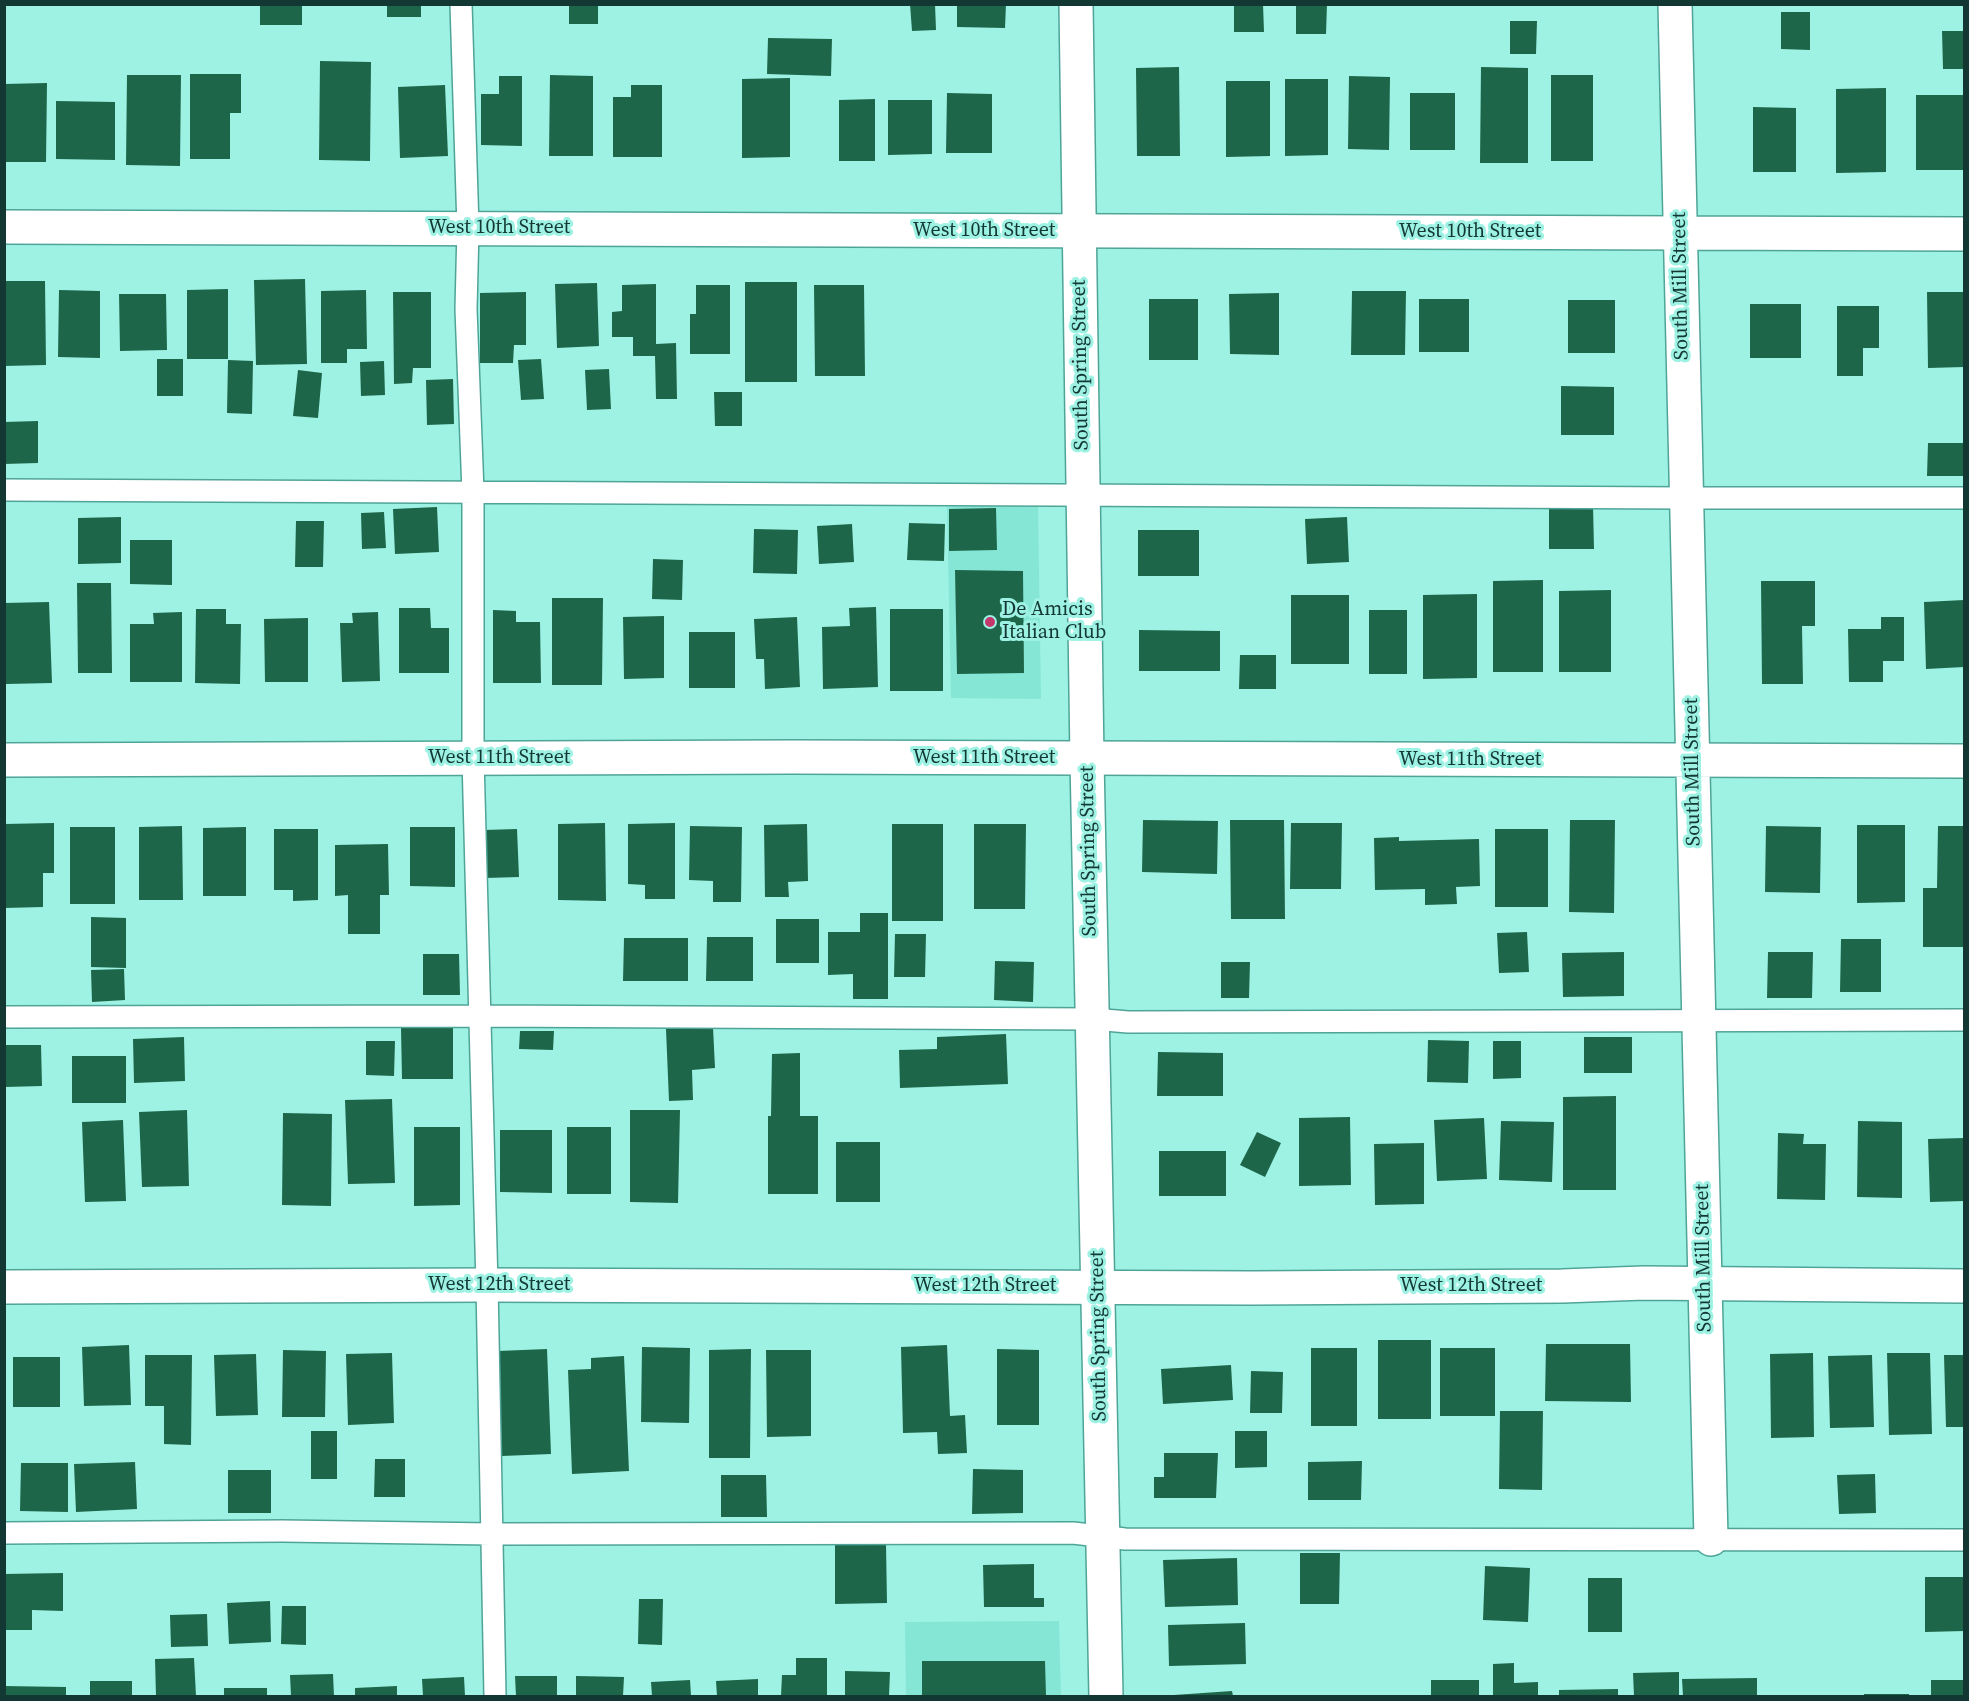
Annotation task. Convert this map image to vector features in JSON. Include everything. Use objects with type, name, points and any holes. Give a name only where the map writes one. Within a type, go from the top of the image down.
[{"type":"street","name":"South Spring Street","points":[[1076,4],[1087,759],[1106,1696]]},
{"type":"street","name":"South Mill Street","points":[[1675,4],[1711,1539]]},
{"type":"street","name":"West 10th Street","points":[[4,227],[1965,234]]},
{"type":"street","name":"West 11th Street","points":[[4,760],[792,757],[1965,761]]},
{"type":"street","name":"West 12th Street","points":[[4,1287],[487,1285],[1253,1288],[1705,1284],[1965,1286]]},
{"type":"lane","points":[[461,4],[468,228],[466,309],[473,492],[473,758],[481,1016],[495,1696]]},
{"type":"lane","points":[[4,490],[1965,498]]},
{"type":"lane","points":[[4,1017],[481,1016],[1093,1019],[1128,1022],[1965,1020]]},
{"type":"lane","points":[[4,1533],[282,1531],[492,1534],[1073,1533],[1125,1539],[1965,1540]]},
{"type":"shaded area","points":[[1038,505],[1041,699],[951,698],[947,507]]},
{"type":"shaded area","points":[[1059,1621],[1061,1696],[906,1696],[905,1622]]},
{"type":"building","points":[[260,4],[302,4],[302,25],[260,25]]},
{"type":"building","points":[[387,4],[421,4],[421,17],[387,17]]},
{"type":"building","points":[[569,4],[598,4],[598,24],[569,24]]},
{"type":"building","points":[[910,4],[935,4],[936,30],[912,31]]},
{"type":"building","points":[[957,4],[1006,4],[1005,28],[957,27]]},
{"type":"building","points":[[1234,4],[1263,4],[1264,32],[1234,32]]},
{"type":"building","points":[[1296,4],[1327,4],[1326,34],[1296,34]]},
{"type":"building","points":[[1781,12],[1810,12],[1810,50],[1781,49]]},
{"type":"building","points":[[1510,21],[1537,21],[1536,54],[1510,54]]},
{"type":"building","points":[[1942,31],[1964,31],[1964,69],[1943,69]]},
{"type":"building","points":[[768,38],[832,39],[831,76],[767,74]]},
{"type":"building","points":[[320,61],[371,62],[370,161],[319,160]]},
{"type":"building","points":[[1179,67],[1180,156],[1137,156],[1136,68]]},
{"type":"building","points":[[1481,67],[1528,68],[1528,163],[1480,163]]},
{"type":"building","points":[[190,74],[241,74],[241,113],[230,113],[230,159],[190,159]]},
{"type":"building","points":[[127,75],[181,75],[180,166],[126,165]]},
{"type":"building","points":[[550,75],[593,76],[593,156],[549,156]]},
{"type":"building","points":[[1551,75],[1593,75],[1593,161],[1551,161]]},
{"type":"building","points":[[499,76],[522,76],[522,146],[481,145],[481,94],[499,94]]},
{"type":"building","points":[[1349,76],[1390,77],[1389,150],[1348,149]]},
{"type":"building","points":[[790,78],[790,157],[742,158],[742,79]]},
{"type":"building","points":[[1285,79],[1328,79],[1328,155],[1285,156]]},
{"type":"building","points":[[1226,81],[1270,81],[1270,156],[1226,157]]},
{"type":"building","points":[[47,83],[46,162],[4,162],[4,84]]},
{"type":"building","points":[[445,85],[448,156],[400,158],[398,87]]},
{"type":"building","points":[[631,85],[662,85],[662,157],[613,157],[613,97],[631,97]]},
{"type":"building","points":[[1886,88],[1886,172],[1836,173],[1836,89]]},
{"type":"building","points":[[947,93],[992,94],[992,153],[946,153]]},
{"type":"building","points":[[1410,93],[1455,93],[1455,150],[1410,150]]},
{"type":"building","points":[[1916,95],[1964,95],[1964,170],[1916,170]]},
{"type":"building","points":[[875,99],[875,161],[839,161],[839,100]]},
{"type":"building","points":[[888,100],[932,100],[932,154],[888,155]]},
{"type":"building","points":[[56,101],[115,102],[115,160],[56,159]]},
{"type":"building","points":[[1753,107],[1796,108],[1796,172],[1753,172]]},
{"type":"building","points":[[305,279],[307,364],[256,365],[254,280]]},
{"type":"building","points":[[4,281],[45,281],[46,365],[4,366]]},
{"type":"building","points":[[745,282],[797,282],[797,382],[745,382]]},
{"type":"building","points":[[597,283],[599,346],[557,348],[555,284]]},
{"type":"building","points":[[656,284],[656,344],[676,343],[677,399],[656,399],[655,356],[633,356],[633,337],[612,337],[612,312],[622,311],[622,285]]},
{"type":"building","points":[[696,285],[730,285],[730,354],[690,354],[690,314],[696,314]]},
{"type":"building","points":[[814,285],[864,285],[865,376],[815,376]]},
{"type":"building","points":[[228,289],[228,359],[187,359],[187,290]]},
{"type":"building","points":[[59,290],[100,291],[100,358],[58,357]]},
{"type":"building","points":[[366,290],[367,349],[347,349],[347,363],[321,363],[321,291]]},
{"type":"building","points":[[1352,291],[1406,291],[1405,355],[1351,355]]},
{"type":"building","points":[[393,292],[431,292],[431,368],[413,368],[412,383],[394,384]]},
{"type":"building","points":[[526,292],[526,345],[514,345],[513,363],[480,363],[480,293]]},
{"type":"building","points":[[1927,292],[1964,292],[1964,367],[1928,368]]},
{"type":"building","points":[[1279,293],[1279,355],[1230,354],[1229,294]]},
{"type":"building","points":[[119,294],[166,294],[167,350],[120,351]]},
{"type":"building","points":[[1149,299],[1198,299],[1198,360],[1149,360]]},
{"type":"building","points":[[1419,299],[1469,299],[1469,352],[1419,352]]},
{"type":"building","points":[[1568,300],[1615,300],[1615,353],[1568,353]]},
{"type":"building","points":[[1750,304],[1801,304],[1801,358],[1750,358]]},
{"type":"building","points":[[1837,306],[1879,306],[1879,348],[1863,348],[1863,376],[1837,376]]},
{"type":"building","points":[[157,359],[183,359],[183,396],[157,396]]},
{"type":"building","points":[[541,359],[544,399],[521,400],[518,360]]},
{"type":"building","points":[[228,360],[253,361],[252,414],[227,413]]},
{"type":"building","points":[[384,361],[385,395],[361,396],[360,362]]},
{"type":"building","points":[[609,369],[611,409],[587,410],[585,370]]},
{"type":"building","points":[[298,370],[322,373],[318,418],[293,416]]},
{"type":"building","points":[[453,379],[454,424],[427,425],[426,380]]},
{"type":"building","points":[[1561,386],[1614,387],[1614,435],[1561,435]]},
{"type":"building","points":[[714,392],[742,392],[742,426],[715,426]]},
{"type":"building","points":[[38,421],[38,463],[4,464],[4,422]]},
{"type":"building","points":[[1928,443],[1964,443],[1964,476],[1927,476]]},
{"type":"building","points":[[1549,505],[1593,505],[1594,549],[1549,549]]},
{"type":"building","points":[[437,507],[439,552],[395,554],[393,509]]},
{"type":"building","points":[[996,508],[997,550],[949,551],[949,509]]},
{"type":"building","points":[[384,512],[386,548],[362,549],[361,513]]},
{"type":"building","points":[[121,517],[121,563],[78,564],[78,518]]},
{"type":"building","points":[[1347,517],[1349,562],[1307,564],[1305,519]]},
{"type":"building","points":[[296,521],[324,521],[323,567],[295,567]]},
{"type":"building","points":[[909,523],[945,524],[944,561],[907,560]]},
{"type":"building","points":[[852,524],[854,562],[819,564],[817,526]]},
{"type":"building","points":[[754,529],[798,530],[797,574],[753,573]]},
{"type":"building","points":[[1138,530],[1199,530],[1199,576],[1138,576]]},
{"type":"building","points":[[130,540],[172,540],[172,585],[130,584]]},
{"type":"building","points":[[653,559],[683,560],[682,600],[652,599]]},
{"type":"building","name":"De Amicis Italian Club","points":[[955,570],[1023,571],[1024,673],[957,674]]},
{"type":"building","points":[[1543,580],[1543,672],[1493,672],[1493,581]]},
{"type":"building","points":[[1761,581],[1815,581],[1815,626],[1802,626],[1803,684],[1762,684]]},
{"type":"building","points":[[77,583],[111,583],[112,673],[78,673]]},
{"type":"building","points":[[1611,590],[1611,672],[1559,672],[1559,591]]},
{"type":"building","points":[[1477,594],[1477,678],[1423,679],[1423,595]]},
{"type":"building","points":[[1291,595],[1349,595],[1349,664],[1291,664]]},
{"type":"building","points":[[552,598],[603,598],[602,685],[552,685]]},
{"type":"building","points":[[1964,600],[1964,667],[1926,669],[1924,602]]},
{"type":"building","points":[[49,602],[52,683],[6,684],[4,603]]},
{"type":"building","points":[[876,607],[878,687],[823,689],[822,627],[850,626],[849,608]]},
{"type":"building","points":[[399,608],[430,608],[431,628],[449,628],[449,673],[399,673]]},
{"type":"building","points":[[196,609],[226,609],[226,624],[241,624],[240,684],[195,683]]},
{"type":"building","points":[[890,609],[943,609],[943,691],[890,691]]},
{"type":"building","points":[[493,610],[516,611],[516,622],[540,622],[541,683],[493,683]]},
{"type":"building","points":[[1369,610],[1407,610],[1407,674],[1369,674]]},
{"type":"building","points":[[182,612],[182,682],[130,682],[130,624],[154,624],[153,613]]},
{"type":"building","points":[[378,612],[380,681],[342,682],[340,623],[353,623],[352,613]]},
{"type":"building","points":[[664,616],[664,678],[624,679],[623,617]]},
{"type":"building","points":[[797,617],[800,687],[765,689],[764,659],[756,659],[754,619]]},
{"type":"building","points":[[1881,617],[1904,617],[1904,661],[1883,661],[1883,682],[1849,682],[1848,629],[1881,629]]},
{"type":"building","points":[[308,618],[308,682],[265,682],[264,619]]},
{"type":"building","points":[[1139,630],[1220,631],[1220,671],[1139,671]]},
{"type":"building","points":[[689,632],[735,632],[735,688],[689,688]]},
{"type":"building","points":[[1240,655],[1276,655],[1276,689],[1239,689]]},
{"type":"building","points":[[1143,820],[1218,821],[1217,874],[1142,872]]},
{"type":"building","points":[[1230,820],[1284,820],[1285,919],[1231,919]]},
{"type":"building","points":[[1570,820],[1615,820],[1614,913],[1569,912]]},
{"type":"building","points":[[54,823],[54,873],[43,873],[43,907],[4,908],[4,824]]},
{"type":"building","points":[[605,823],[606,901],[558,900],[558,824]]},
{"type":"building","points":[[675,823],[675,899],[645,899],[645,885],[628,884],[628,824]]},
{"type":"building","points":[[1291,823],[1342,823],[1341,889],[1290,889]]},
{"type":"building","points":[[807,824],[808,881],[788,882],[789,897],[765,897],[764,825]]},
{"type":"building","points":[[892,824],[943,824],[943,921],[892,921]]},
{"type":"building","points":[[974,824],[1026,824],[1025,909],[974,909]]},
{"type":"building","points":[[1857,825],[1905,825],[1905,902],[1857,903]]},
{"type":"building","points":[[182,826],[183,900],[139,900],[139,827]]},
{"type":"building","points":[[690,826],[742,827],[741,902],[713,902],[713,881],[689,880]]},
{"type":"building","points":[[1766,826],[1821,827],[1820,893],[1765,892]]},
{"type":"building","points":[[1938,826],[1964,826],[1964,947],[1923,947],[1923,888],[1937,888]]},
{"type":"building","points":[[70,827],[115,827],[115,904],[70,904]]},
{"type":"building","points":[[246,827],[246,896],[203,896],[203,828]]},
{"type":"building","points":[[410,827],[455,827],[455,887],[410,886]]},
{"type":"building","points":[[274,829],[318,829],[318,900],[293,901],[293,890],[274,890]]},
{"type":"building","points":[[517,829],[519,877],[486,878],[484,830]]},
{"type":"building","points":[[1495,829],[1548,829],[1548,907],[1495,907]]},
{"type":"building","points":[[1399,837],[1399,841],[1479,839],[1480,886],[1456,887],[1457,904],[1425,905],[1425,889],[1375,890],[1374,838]]},
{"type":"building","points":[[388,844],[389,895],[380,895],[380,934],[348,934],[348,895],[335,896],[335,845]]},
{"type":"building","points":[[860,913],[888,913],[888,999],[853,999],[853,974],[828,975],[828,932],[860,932]]},
{"type":"building","points":[[91,917],[126,918],[126,968],[91,967]]},
{"type":"building","points":[[776,919],[819,919],[819,963],[776,963]]},
{"type":"building","points":[[1527,932],[1529,972],[1499,973],[1497,933]]},
{"type":"building","points":[[895,934],[926,934],[925,977],[894,977]]},
{"type":"building","points":[[707,937],[753,937],[753,981],[706,981]]},
{"type":"building","points":[[624,938],[688,938],[688,981],[623,981]]},
{"type":"building","points":[[1841,939],[1881,939],[1881,992],[1840,992]]},
{"type":"building","points":[[1624,952],[1624,996],[1563,997],[1562,953]]},
{"type":"building","points":[[1768,952],[1813,952],[1812,998],[1767,998]]},
{"type":"building","points":[[423,954],[459,954],[460,995],[423,995]]},
{"type":"building","points":[[995,961],[1034,962],[1033,1002],[994,1000]]},
{"type":"building","points":[[1221,962],[1250,962],[1249,998],[1221,998]]},
{"type":"building","points":[[124,969],[125,1000],[92,1002],[91,970]]},
{"type":"building","points":[[713,1027],[715,1068],[692,1070],[693,1100],[669,1101],[666,1029]]},
{"type":"building","points":[[401,1028],[453,1028],[453,1079],[402,1079]]},
{"type":"building","points":[[520,1031],[554,1031],[553,1050],[519,1049]]},
{"type":"building","points":[[1006,1034],[1008,1084],[900,1088],[899,1050],[937,1049],[937,1037]]},
{"type":"building","points":[[184,1037],[185,1081],[134,1083],[133,1039]]},
{"type":"building","points":[[1584,1037],[1632,1037],[1632,1073],[1584,1073]]},
{"type":"building","points":[[1428,1040],[1469,1041],[1468,1083],[1427,1082]]},
{"type":"building","points":[[366,1041],[395,1041],[394,1076],[366,1075]]},
{"type":"building","points":[[1493,1041],[1521,1041],[1521,1078],[1493,1079]]},
{"type":"building","points":[[5,1045],[41,1045],[42,1086],[5,1087]]},
{"type":"building","points":[[1158,1052],[1223,1053],[1223,1096],[1157,1096]]},
{"type":"building","points":[[800,1053],[800,1116],[818,1116],[818,1194],[768,1194],[768,1116],[771,1116],[772,1054]]},
{"type":"building","points":[[72,1056],[126,1056],[126,1103],[72,1103]]},
{"type":"building","points":[[1616,1096],[1616,1190],[1563,1190],[1563,1097]]},
{"type":"building","points":[[392,1099],[395,1183],[348,1184],[345,1100]]},
{"type":"building","points":[[187,1110],[189,1186],[142,1187],[139,1112]]},
{"type":"building","points":[[630,1110],[680,1110],[678,1203],[630,1202]]},
{"type":"building","points":[[283,1113],[332,1114],[331,1206],[282,1205]]},
{"type":"building","points":[[1350,1117],[1351,1185],[1299,1186],[1299,1118]]},
{"type":"building","points":[[1484,1118],[1487,1179],[1437,1181],[1434,1120]]},
{"type":"building","points":[[123,1120],[126,1201],[85,1202],[82,1122]]},
{"type":"building","points":[[1501,1121],[1554,1122],[1552,1182],[1499,1180]]},
{"type":"building","points":[[1858,1121],[1902,1122],[1902,1198],[1857,1197]]},
{"type":"building","points":[[414,1127],[460,1127],[460,1205],[414,1206]]},
{"type":"building","points":[[567,1127],[611,1127],[611,1194],[567,1194]]},
{"type":"building","points":[[500,1130],[552,1130],[552,1193],[500,1192]]},
{"type":"building","points":[[1257,1132],[1281,1143],[1265,1177],[1240,1165]]},
{"type":"building","points":[[1778,1133],[1804,1134],[1803,1144],[1826,1144],[1825,1200],[1777,1199]]},
{"type":"building","points":[[1964,1138],[1964,1201],[1930,1202],[1928,1139]]},
{"type":"building","points":[[836,1142],[880,1142],[880,1202],[836,1202]]},
{"type":"building","points":[[1424,1143],[1424,1204],[1375,1205],[1374,1144]]},
{"type":"building","points":[[1159,1151],[1226,1151],[1226,1196],[1159,1196]]},
{"type":"building","points":[[1378,1340],[1431,1340],[1431,1419],[1378,1419]]},
{"type":"building","points":[[1546,1344],[1630,1344],[1631,1402],[1545,1401]]},
{"type":"building","points":[[129,1345],[131,1405],[84,1406],[82,1347]]},
{"type":"building","points":[[947,1345],[950,1416],[965,1415],[967,1453],[938,1454],[937,1432],[903,1433],[901,1347]]},
{"type":"building","points":[[642,1347],[690,1348],[689,1423],[641,1422]]},
{"type":"building","points":[[1311,1348],[1357,1348],[1357,1426],[1311,1426]]},
{"type":"building","points":[[1440,1348],[1495,1348],[1495,1416],[1440,1416]]},
{"type":"building","points":[[547,1349],[551,1454],[502,1456],[498,1351]]},
{"type":"building","points":[[751,1349],[750,1458],[709,1458],[709,1350]]},
{"type":"building","points":[[997,1349],[1039,1350],[1039,1425],[997,1425]]},
{"type":"building","points":[[283,1350],[326,1351],[325,1417],[282,1417]]},
{"type":"building","points":[[766,1350],[811,1350],[811,1436],[767,1437]]},
{"type":"building","points":[[392,1353],[394,1423],[348,1425],[346,1354]]},
{"type":"building","points":[[1813,1353],[1814,1437],[1771,1438],[1770,1354]]},
{"type":"building","points":[[1887,1353],[1930,1353],[1932,1434],[1889,1435]]},
{"type":"building","points":[[256,1354],[258,1415],[216,1416],[214,1355]]},
{"type":"building","points":[[145,1355],[192,1355],[191,1445],[164,1444],[164,1406],[145,1406]]},
{"type":"building","points":[[1872,1355],[1874,1427],[1830,1428],[1828,1356]]},
{"type":"building","points":[[1944,1355],[1964,1355],[1964,1427],[1946,1427]]},
{"type":"building","points":[[624,1356],[629,1471],[572,1474],[568,1370],[591,1369],[591,1358]]},
{"type":"building","points":[[13,1357],[60,1357],[60,1407],[13,1407]]},
{"type":"building","points":[[1231,1365],[1233,1400],[1163,1404],[1161,1369]]},
{"type":"building","points":[[1251,1371],[1283,1372],[1282,1413],[1250,1413]]},
{"type":"building","points":[[1500,1411],[1543,1411],[1542,1490],[1499,1489]]},
{"type":"building","points":[[311,1431],[337,1431],[337,1479],[311,1479]]},
{"type":"building","points":[[1235,1431],[1267,1431],[1267,1467],[1235,1468]]},
{"type":"building","points":[[1164,1453],[1218,1453],[1216,1498],[1154,1498],[1154,1477],[1164,1477]]},
{"type":"building","points":[[375,1459],[405,1459],[405,1497],[374,1497]]},
{"type":"building","points":[[1362,1461],[1361,1500],[1308,1500],[1308,1462]]},
{"type":"building","points":[[135,1462],[137,1509],[76,1512],[74,1464]]},
{"type":"building","points":[[21,1463],[68,1463],[68,1512],[20,1511]]},
{"type":"building","points":[[973,1469],[1023,1470],[1023,1513],[972,1514]]},
{"type":"building","points":[[228,1470],[271,1470],[271,1513],[228,1513]]},
{"type":"building","points":[[1875,1474],[1876,1513],[1839,1514],[1837,1475]]},
{"type":"building","points":[[721,1475],[766,1475],[767,1517],[721,1517]]},
{"type":"building","points":[[835,1545],[886,1545],[887,1603],[835,1604]]},
{"type":"building","points":[[1300,1553],[1340,1553],[1339,1604],[1300,1604]]},
{"type":"building","points":[[1237,1558],[1238,1605],[1165,1607],[1163,1560]]},
{"type":"building","points":[[1034,1564],[1034,1598],[1044,1598],[1044,1607],[984,1607],[983,1565]]},
{"type":"building","points":[[1485,1566],[1530,1568],[1528,1622],[1483,1620]]},
{"type":"building","points":[[63,1573],[63,1611],[32,1610],[32,1630],[4,1630],[4,1574]]},
{"type":"building","points":[[1925,1577],[1964,1577],[1964,1631],[1925,1632]]},
{"type":"building","points":[[1588,1578],[1622,1578],[1622,1632],[1588,1632]]},
{"type":"building","points":[[639,1599],[663,1599],[662,1645],[638,1644]]},
{"type":"building","points":[[270,1601],[271,1642],[229,1644],[227,1603]]},
{"type":"building","points":[[282,1606],[306,1606],[306,1645],[281,1644]]},
{"type":"building","points":[[207,1614],[208,1646],[171,1647],[170,1615]]},
{"type":"building","points":[[1245,1623],[1246,1664],[1169,1666],[1168,1625]]},
{"type":"building","points":[[194,1658],[196,1696],[156,1696],[155,1659]]},
{"type":"building","points":[[796,1658],[827,1658],[827,1696],[781,1696],[782,1675],[796,1675]]},
{"type":"building","points":[[922,1661],[1045,1661],[1046,1696],[922,1696]]},
{"type":"building","points":[[1514,1663],[1514,1683],[1538,1682],[1538,1696],[1493,1696],[1493,1664]]},
{"type":"building","points":[[845,1671],[890,1672],[889,1696],[845,1696]]},
{"type":"building","points":[[1679,1672],[1679,1696],[1634,1696],[1633,1673]]},
{"type":"building","points":[[333,1674],[334,1696],[291,1696],[290,1675]]},
{"type":"building","points":[[515,1676],[557,1676],[557,1696],[516,1696]]},
{"type":"building","points":[[576,1676],[624,1677],[623,1696],[576,1696]]},
{"type":"building","points":[[464,1677],[465,1696],[423,1696],[422,1679]]},
{"type":"building","points":[[1757,1678],[1757,1696],[1683,1696],[1682,1679]]},
{"type":"building","points":[[758,1679],[758,1696],[717,1696],[716,1681]]},
{"type":"building","points":[[690,1680],[691,1696],[652,1696],[651,1682]]},
{"type":"building","points":[[1431,1680],[1479,1680],[1479,1696],[1431,1696]]},
{"type":"building","points":[[1931,1680],[1964,1680],[1964,1696],[1931,1696]]},
{"type":"building","points":[[90,1681],[132,1681],[132,1696],[90,1696]]},
{"type":"building","points":[[4,1686],[66,1687],[66,1696],[4,1696]]},
{"type":"building","points":[[397,1686],[397,1696],[355,1696],[355,1688]]},
{"type":"building","points":[[224,1688],[267,1688],[267,1696],[224,1696]]},
{"type":"building","points":[[1618,1689],[1618,1696],[1559,1696],[1559,1690]]},
{"type":"building","points":[[1232,1691],[1233,1696],[1174,1696],[1174,1695]]},
{"type":"building","points":[[1864,1694],[1909,1694],[1909,1696],[1864,1696]]},
{"type":"place","name":"De Amicis Italian Club","points":[[990,622]]}]
